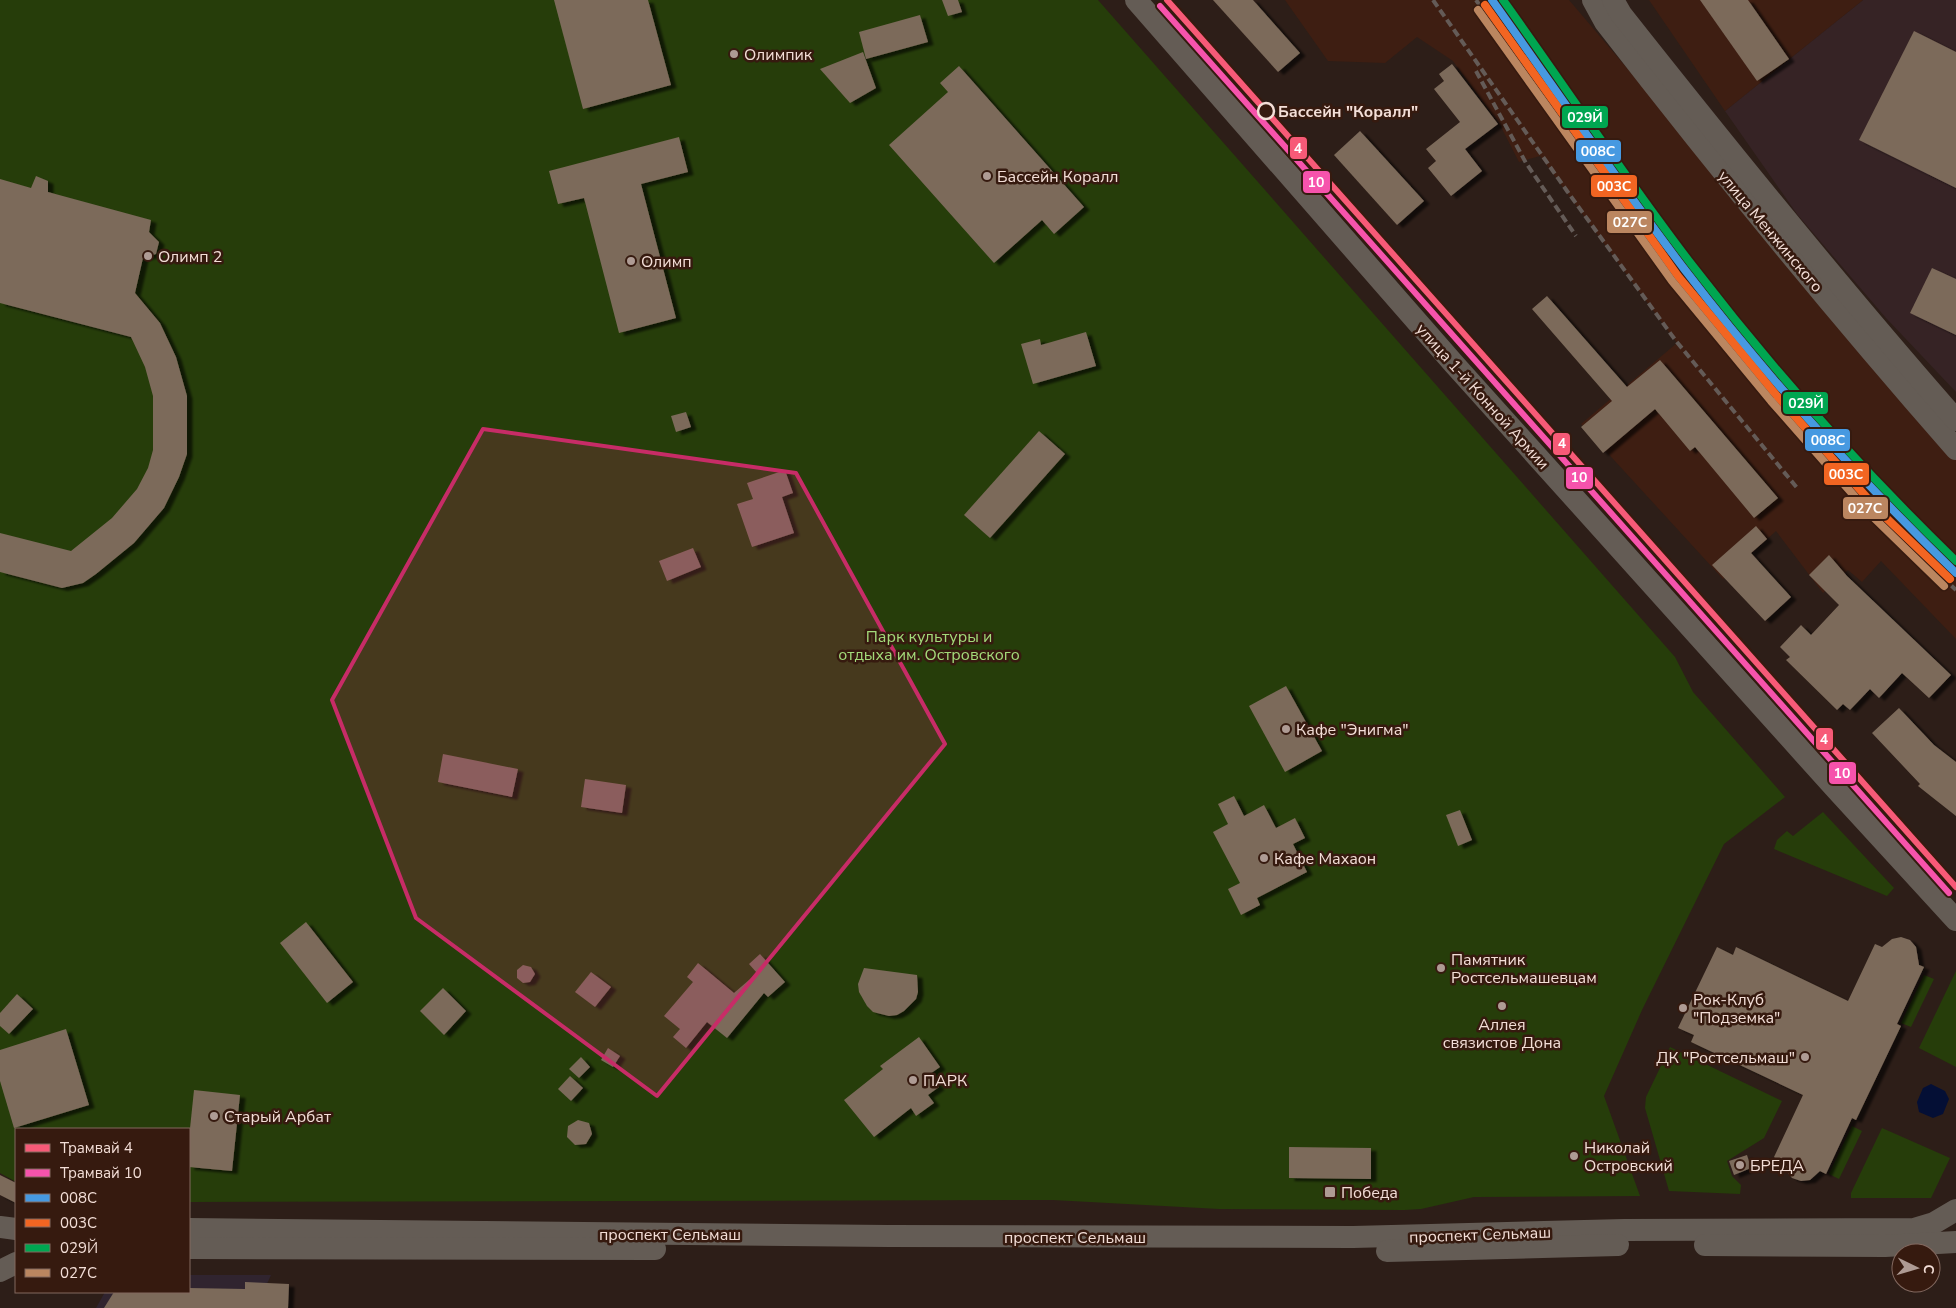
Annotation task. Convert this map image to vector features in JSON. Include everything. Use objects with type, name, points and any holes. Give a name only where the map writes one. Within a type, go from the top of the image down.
[{"type":"main road","name":"улица 1-й Конной Армии","points":[[1136,0],[1460,371],[1956,920]]},
{"type":"main road","name":"улица Менжинского","points":[[1604,1],[1621,14],[1727,149],[1956,420]]},
{"type":"main road","name":"улица Менжинского","points":[[1604,1],[1605,22],[1713,161],[1875,357],[1956,449]]},
{"type":"main road","name":"проспект Сельмаш","points":[[190,1229],[888,1236],[1353,1237],[1624,1230],[1914,1229],[1934,1223],[1956,1210]]},
{"type":"main road","points":[[0,1227],[15,1229]]},
{"type":"main road","name":"проспект Сельмаш","points":[[190,1248],[1350,1252],[1482,1251],[1624,1245],[1885,1246],[1956,1242]]},
{"type":"main road","points":[[0,1270],[15,1263]]},
{"type":"highlighted area","points":[[483,429],[796,473],[945,744],[657,1096],[416,918],[332,700]]},
{"type":"shaded area","points":[[1285,0],[1569,0],[1956,455],[1956,639],[1881,561],[1862,582],[1848,570],[1823,593],[1776,531],[1723,579],[1581,424],[1677,343],[1540,156],[1519,162],[1500,125],[1453,61],[1417,37],[1385,63],[1328,61]]},
{"type":"shaded area","points":[[1649,0],[1863,0],[1725,111]]},
{"type":"shaded area","points":[[1863,0],[1956,0],[1956,392],[1886,318],[1797,214],[1725,111]]},
{"type":"shaded area","points":[[190,1275],[271,1275],[256,1308],[96,1308],[104,1293],[190,1293]]},
{"type":"green space","name":"Парк культуры и отдыха им. Островского","points":[[0,0],[1098,0],[1675,657],[1693,692],[1785,797],[1724,844],[1642,1010],[1604,1096],[1640,1196],[1474,1197],[1421,1209],[1404,1210],[1219,1209],[1053,1200],[190,1202],[190,1128],[15,1128],[15,1181],[0,1173]]},
{"type":"green space","points":[[1823,812],[1894,888],[1887,896],[1774,849],[1777,840],[1787,831],[1793,836]]},
{"type":"green space","points":[[1956,971],[1956,1067],[1919,1048]]},
{"type":"green space","points":[[1924,975],[1934,979],[1911,1027],[1901,1023]]},
{"type":"green space","points":[[1670,1047],[1782,1101],[1764,1138],[1727,1161],[1732,1176],[1741,1185],[1740,1194],[1669,1191],[1645,1108],[1646,1097]]},
{"type":"green space","points":[[1852,1126],[1862,1131],[1839,1179],[1829,1174]]},
{"type":"green space","points":[[1882,1128],[1950,1158],[1931,1198],[1851,1198],[1851,1193]]},
{"type":"water","points":[[1931,1084],[1945,1091],[1949,1099],[1943,1114],[1933,1118],[1919,1112],[1917,1102],[1923,1088]]},
{"type":"building","points":[[554,0],[648,0],[671,85],[583,109]]},
{"type":"building","points":[[942,0],[958,0],[962,12],[948,16]]},
{"type":"building","points":[[1213,0],[1253,0],[1300,53],[1278,72]]},
{"type":"building","points":[[1700,0],[1748,0],[1789,59],[1757,81]]},
{"type":"building","points":[[920,15],[928,42],[866,59],[859,32]]},
{"type":"building","points":[[1914,31],[1956,52],[1956,188],[1859,140]]},
{"type":"building","points":[[863,52],[876,88],[850,103],[820,69]]},
{"type":"building","points":[[1452,64],[1498,124],[1465,149],[1482,171],[1451,196],[1428,168],[1436,161],[1426,149],[1460,122],[1434,89],[1444,81],[1439,74]]},
{"type":"building","name":"Бассейн Коралл","points":[[959,66],[1084,207],[1054,234],[1042,220],[994,263],[889,145],[948,92],[940,83]]},
{"type":"building","points":[[1360,131],[1424,201],[1397,225],[1334,155]]},
{"type":"building","name":"Олимп","points":[[679,137],[688,172],[641,184],[676,318],[619,333],[584,198],[558,204],[549,171]]},
{"type":"building","points":[[36,176],[48,181],[48,192],[151,220],[149,232],[159,242],[156,254],[143,258],[135,293],[160,323],[176,357],[187,396],[187,454],[179,477],[164,508],[134,543],[96,574],[83,583],[62,588],[0,572],[0,533],[71,551],[112,518],[137,489],[148,468],[153,450],[153,396],[145,367],[131,337],[0,303],[0,179],[31,188]]},
{"type":"building","points":[[1932,268],[1956,279],[1956,335],[1910,313]]},
{"type":"building","points":[[1547,296],[1627,387],[1660,360],[1778,498],[1754,518],[1695,447],[1690,451],[1655,409],[1603,453],[1581,427],[1612,401],[1532,309]]},
{"type":"building","points":[[1086,332],[1096,366],[1033,384],[1021,344],[1040,339],[1041,345]]},
{"type":"building","points":[[686,412],[691,427],[676,432],[671,416]]},
{"type":"building","points":[[1039,431],[1065,454],[990,538],[964,515]]},
{"type":"building","points":[[785,470],[793,493],[782,497],[794,533],[752,547],[737,504],[753,499],[747,483]]},
{"type":"building","points":[[1756,526],[1767,539],[1751,553],[1791,597],[1765,621],[1712,565]]},
{"type":"building","points":[[693,548],[701,567],[667,581],[659,561]]},
{"type":"building","points":[[1829,555],[1847,576],[1951,675],[1929,698],[1902,673],[1879,698],[1870,689],[1850,710],[1843,704],[1837,710],[1786,660],[1790,657],[1780,647],[1801,625],[1811,635],[1839,605],[1809,575]]},
{"type":"building","points":[[1286,686],[1322,751],[1285,772],[1249,706]]},
{"type":"building","points":[[1899,708],[1934,745],[1956,762],[1956,816],[1918,786],[1920,784],[1872,733]]},
{"type":"building","points":[[443,754],[518,769],[512,797],[438,782]]},
{"type":"building","points":[[585,779],[626,785],[622,813],[581,807]]},
{"type":"building","name":"Кафе Махаон","points":[[1234,796],[1244,816],[1264,805],[1276,828],[1295,818],[1305,838],[1293,844],[1307,872],[1257,898],[1260,905],[1241,915],[1228,889],[1240,883],[1213,832],[1228,824],[1218,804]]},
{"type":"building","points":[[1460,810],[1472,840],[1458,846],[1446,815]]},
{"type":"building","points":[[306,922],[353,982],[327,1003],[280,943]]},
{"type":"building","name":"ДК \"Ростсельмаш\"","points":[[1901,937],[1910,940],[1916,947],[1919,965],[1924,967],[1897,1024],[1901,1026],[1856,1120],[1852,1118],[1826,1174],[1820,1171],[1810,1180],[1801,1181],[1792,1178],[1774,1157],[1803,1095],[1691,1042],[1694,1035],[1678,1028],[1717,947],[1733,955],[1736,947],[1848,1001],[1875,944],[1882,947],[1892,939]]},
{"type":"building","points":[[760,954],[785,982],[768,997],[764,993],[727,1038],[707,1022],[686,1048],[673,1037],[680,1029],[664,1016],[693,982],[687,977],[698,963],[734,993],[757,973],[749,964]]},
{"type":"building","points":[[523,965],[531,967],[535,974],[530,982],[523,983],[517,978],[517,970]]},
{"type":"building","points":[[864,968],[917,975],[918,992],[916,999],[897,1015],[889,1016],[873,1012],[859,992],[858,984]]},
{"type":"building","points":[[591,972],[611,987],[595,1007],[575,992]]},
{"type":"building","points":[[443,988],[466,1011],[444,1035],[420,1011]]},
{"type":"building","points":[[17,994],[33,1009],[9,1034],[0,1026],[0,1013]]},
{"type":"building","points":[[66,1029],[89,1105],[14,1128],[0,1081],[0,1050]]},
{"type":"building","points":[[919,1037],[940,1067],[930,1074],[939,1087],[928,1095],[934,1103],[916,1116],[911,1108],[874,1137],[844,1100],[883,1069],[880,1066]]},
{"type":"building","points":[[608,1048],[620,1056],[613,1067],[601,1060]]},
{"type":"building","points":[[581,1057],[590,1067],[579,1078],[569,1069]]},
{"type":"building","points":[[570,1076],[583,1088],[571,1101],[558,1089]]},
{"type":"building","name":"Старый Арбат","points":[[194,1090],[240,1095],[232,1171],[190,1167],[190,1128]]},
{"type":"building","points":[[578,1120],[589,1123],[592,1134],[586,1144],[575,1145],[567,1137],[568,1126]]},
{"type":"building","points":[[1289,1147],[1371,1148],[1371,1179],[1289,1178]]},
{"type":"building","name":"БРЕДА","points":[[1747,1155],[1751,1168],[1734,1175],[1729,1161]]},
{"type":"building","points":[[0,1175],[15,1182],[15,1202],[0,1195]]},
{"type":"building","points":[[245,1282],[289,1284],[288,1308],[104,1308],[113,1293],[190,1293],[190,1288],[245,1289]]},
{"type":"railway","points":[[1433,0],[1567,191],[1676,341],[1798,489]]},
{"type":"railway","points":[[1476,0],[1676,279],[1774,398],[1876,514],[1956,590]]},
{"type":"railway","points":[[1476,71],[1526,163],[1576,236]]},
{"type":"tram line","name":"4","points":[[1167,0],[1956,887]]},
{"type":"tram line","name":"10","points":[[1160,6],[1949,893]]},
{"type":"transit line","name":"008С","points":[[1492,0],[1587,136],[1716,310],[1781,388],[1849,464],[1956,573]]},
{"type":"transit line","name":"029Й","points":[[1503,0],[1643,200],[1722,304],[1818,418],[1886,491],[1956,561]]},
{"type":"transit line","name":"003С","points":[[1485,5],[1678,276],[1777,396],[1877,509],[1950,579]]},
{"type":"transit line","name":"027С","points":[[1478,10],[1672,281],[1771,401],[1871,515],[1944,586]]},
{"type":"place","name":"Олимпик","points":[[734,54]]},
{"type":"place","name":"Бассейн \"Коралл\"","points":[[1266,111]]},
{"type":"place","name":"Бассейн Коралл","points":[[987,176]]},
{"type":"place","name":"Олимп 2","points":[[148,256]]},
{"type":"place","name":"Олимп","points":[[631,261]]},
{"type":"place","name":"Кафе \"Энигма\"","points":[[1286,729]]},
{"type":"place","name":"Кафе Махаон","points":[[1264,858]]},
{"type":"place","name":"Памятник Ростсельмашевцам","points":[[1441,968]]},
{"type":"place","name":"Аллея связистов Дона","points":[[1502,1006]]},
{"type":"place","name":"Рок-Клуб \"Подземка\"","points":[[1683,1008]]},
{"type":"place","name":"ДК \"Ростсельмаш\"","points":[[1805,1057]]},
{"type":"place","name":"ПАРК","points":[[913,1080]]},
{"type":"place","name":"Старый Арбат","points":[[214,1116]]},
{"type":"place","name":"Николай Островский","points":[[1574,1156]]},
{"type":"place","name":"БРЕДА","points":[[1740,1165]]},
{"type":"place","name":"Победа","points":[[1330,1192]]}]
